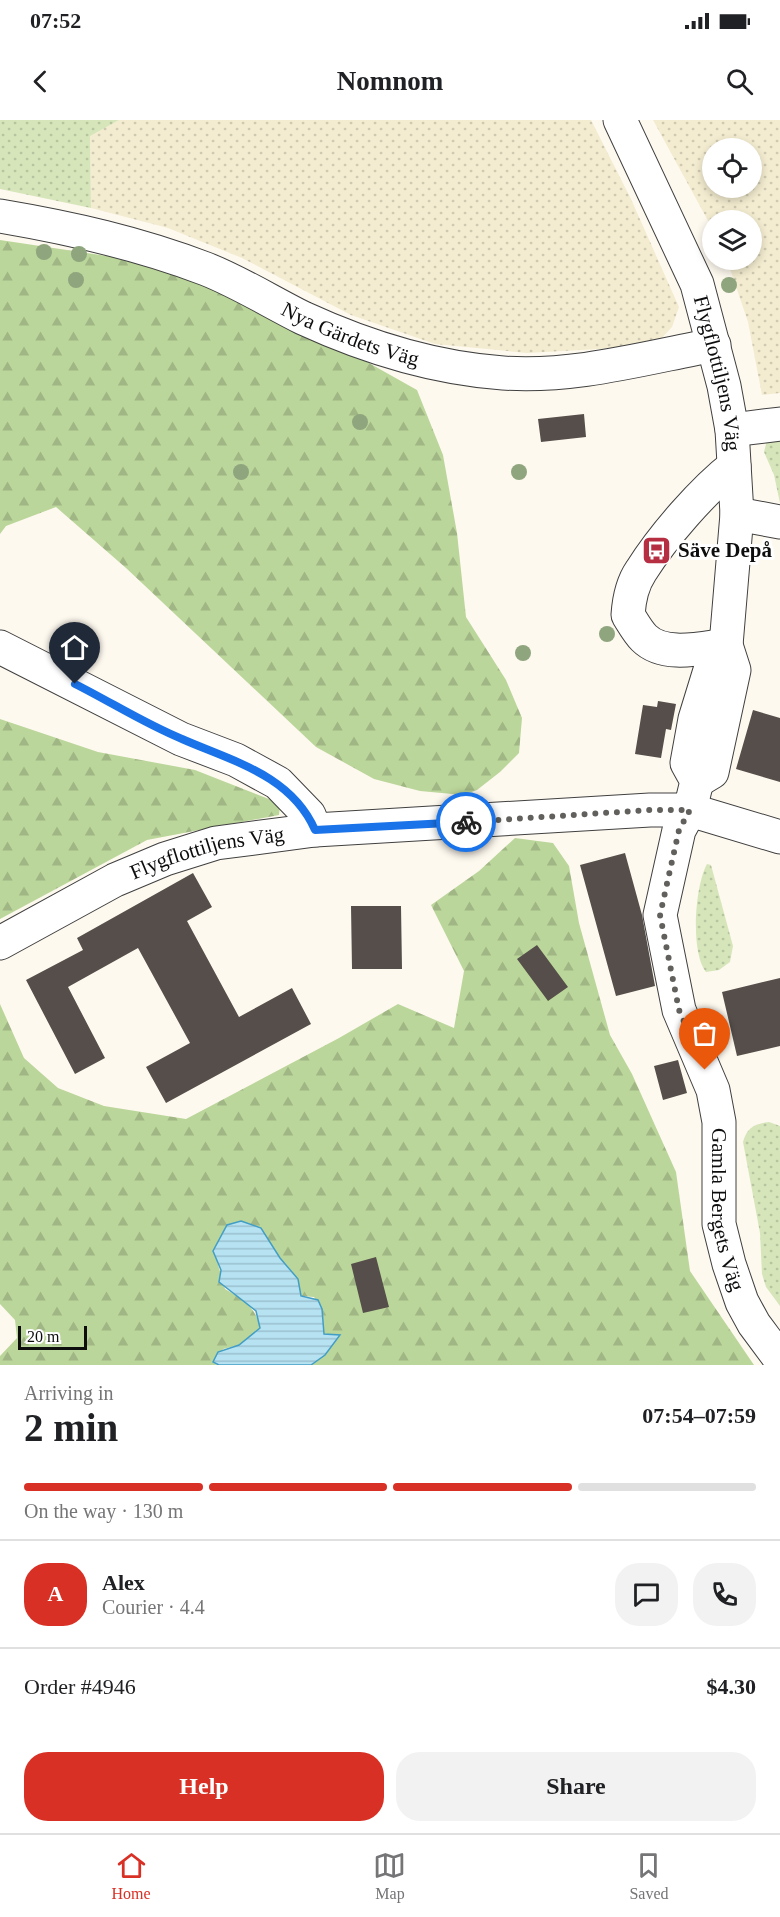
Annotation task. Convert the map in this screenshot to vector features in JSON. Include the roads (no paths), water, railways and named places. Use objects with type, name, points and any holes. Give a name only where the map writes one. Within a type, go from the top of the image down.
[{"type":"street","name":"Flygflottiljens Väg","points":[[0,943],[115,880],[165,859],[216,843],[315,830],[633,811],[693,796],[712,772],[734,670],[726,645],[737,514],[732,430],[714,345],[690,265],[620,120]]},
{"type":"street","name":"Nya Gärdets Väg","points":[[0,216],[84,230],[138,244],[208,270],[352,340],[397,354],[451,366],[504,373],[550,372],[606,367],[714,345]]},
{"type":"street","points":[[732,430],[780,424]]},
{"type":"street","points":[[726,645],[680,650],[660,647],[645,639],[628,615],[630,597],[640,572],[714,482],[734,466]]},
{"type":"street","points":[[737,514],[780,522]]},
{"type":"street","points":[[0,647],[181,739],[236,760],[278,783],[309,815],[315,830]]},
{"type":"street","points":[[693,796],[780,837]]},
{"type":"street","name":"Gamla Bergets Väg","points":[[693,796],[679,830],[660,915],[679,1010],[697,1050],[715,1101],[719,1122],[719,1224],[729,1264],[742,1302],[754,1324],[780,1359]]},
{"type":"water","points":[[241,1221],[261,1228],[280,1258],[298,1279],[301,1296],[318,1300],[322,1309],[324,1334],[340,1335],[325,1355],[311,1365],[219,1365],[213,1362],[218,1352],[239,1345],[260,1328],[256,1311],[219,1282],[221,1270],[213,1251],[227,1225]]},
{"type":"place","name":"Säve Depå","points":[[657,550]]}]
